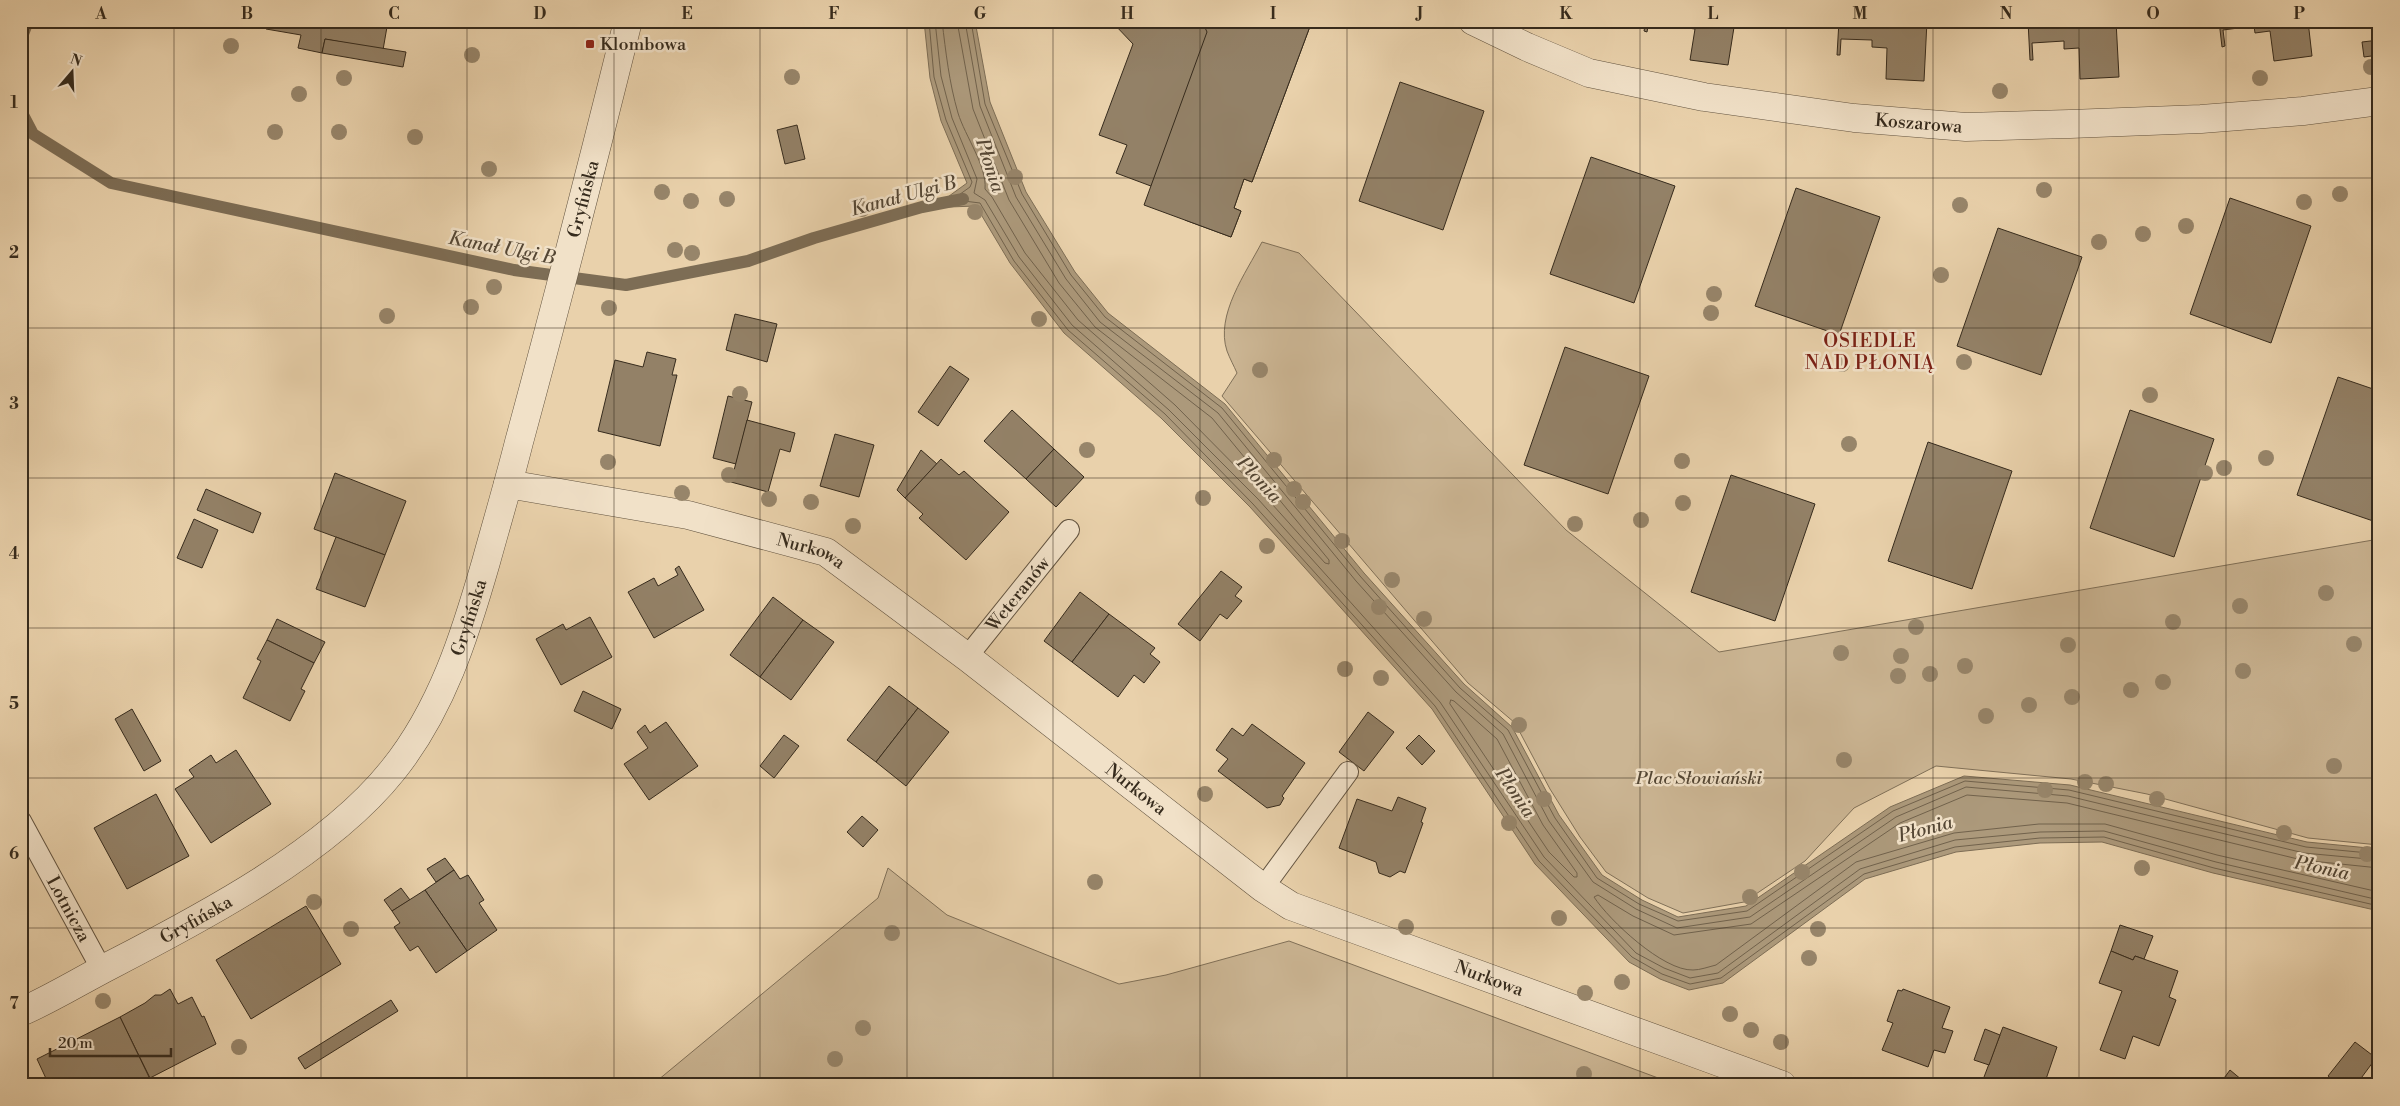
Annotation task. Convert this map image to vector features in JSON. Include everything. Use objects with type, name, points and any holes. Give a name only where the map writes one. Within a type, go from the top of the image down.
[{"type":"street","name":"Gryfińska","points":[[21,1012],[188,925],[270,874],[329,833],[394,770],[439,698],[457,658],[508,484],[572,245],[628,21]]},
{"type":"street","name":"Koszarowa","points":[[1473,21],[1527,47],[1589,73],[1704,97],[1854,118],[1966,127],[2070,124],[2303,111],[2379,101]]},
{"type":"street","name":"Nurkowa","points":[[508,484],[688,515],[826,552],[967,657],[1263,888],[1291,906],[1782,1085]]},
{"type":"lane","name":"Weteranów","points":[[967,657],[1069,530]]},
{"type":"lane","points":[[1263,888],[1348,772]]},
{"type":"lane","name":"Lotnicza","points":[[21,820],[102,970]]},
{"type":"green space","name":"Plac Słowiański","points":[[1262,242],[1299,253],[1566,530],[1719,652],[2379,539],[2379,845],[2308,838],[2147,794],[2071,779],[1936,766],[1854,808],[1805,861],[1744,902],[1683,913],[1648,898],[1606,872],[1580,837],[1550,789],[1515,723],[1468,683],[1222,396],[1237,373],[1227,351],[1224,337],[1225,323],[1234,295]]},
{"type":"green space","points":[[888,868],[947,915],[1119,984],[1166,975],[1289,941],[1677,1085],[652,1085],[878,898]]},
{"type":"water","name":"Płonia","points":[[924,21],[975,21],[990,102],[1026,192],[1075,272],[1108,313],[1225,404],[1364,573],[1464,684],[1512,727],[1559,815],[1602,875],[1642,900],[1678,917],[1746,906],[1890,807],[1964,776],[2070,785],[2307,842],[2379,849],[2379,911],[2213,873],[2102,842],[2040,843],[1956,852],[1865,879],[1723,983],[1689,990],[1660,979],[1629,962],[1535,864],[1432,709],[1250,507],[1161,418],[1064,333],[1010,263],[976,206],[949,207],[945,199],[967,183],[941,121],[930,78]]},
{"type":"building","points":[[268,21],[388,21],[383,50],[325,39],[322,53],[298,48],[301,35],[266,29]]},
{"type":"building","points":[[1117,21],[1312,21],[1252,182],[1244,179],[1234,208],[1241,211],[1231,237],[1185,220],[1191,201],[1116,173],[1127,145],[1099,135],[1133,44],[1114,24]]},
{"type":"building","points":[[1202,21],[1312,21],[1252,182],[1244,179],[1234,208],[1241,211],[1231,237],[1144,205],[1207,32]]},
{"type":"building","points":[[1646,21],[1649,21],[1647,32],[1644,31]]},
{"type":"building","points":[[1681,21],[1735,21],[1728,65],[1690,60],[1695,29],[1681,27]]},
{"type":"building","points":[[1839,21],[1927,21],[1924,81],[1886,79],[1887,48],[1872,47],[1872,40],[1841,39],[1840,55],[1837,55]]},
{"type":"building","points":[[2028,21],[2116,21],[2119,77],[2080,79],[2079,48],[2064,49],[2064,41],[2032,43],[2033,60],[2030,60]]},
{"type":"building","points":[[2219,21],[2308,21],[2312,56],[2274,61],[2270,31],[2255,33],[2254,26],[2223,30],[2225,46],[2222,47]]},
{"type":"building","points":[[325,39],[406,52],[403,67],[322,53]]},
{"type":"building","points":[[2379,40],[2379,55],[2364,57],[2362,42]]},
{"type":"building","points":[[1400,82],[1484,111],[1443,230],[1359,201]]},
{"type":"building","points":[[797,125],[805,159],[785,164],[777,130]]},
{"type":"building","points":[[1591,157],[1675,186],[1634,303],[1550,274]]},
{"type":"building","points":[[1796,188],[1880,217],[1839,335],[1755,306]]},
{"type":"building","points":[[2230,198],[2311,226],[2271,343],[2190,314]]},
{"type":"building","points":[[1998,228],[2082,257],[2041,375],[1957,346]]},
{"type":"building","points":[[735,314],[777,324],[767,362],[726,350]]},
{"type":"building","points":[[1565,347],[1649,376],[1608,494],[1524,465]]},
{"type":"building","points":[[647,352],[676,359],[672,375],[677,375],[660,446],[598,431],[615,360],[643,367]]},
{"type":"building","points":[[950,366],[969,379],[938,426],[918,412]]},
{"type":"building","points":[[2338,377],[2379,391],[2379,523],[2297,495]]},
{"type":"building","points":[[728,396],[752,402],[736,464],[713,458]]},
{"type":"building","points":[[1012,410],[1054,449],[1026,479],[984,441]]},
{"type":"building","points":[[2130,410],[2214,439],[2174,557],[2090,528]]},
{"type":"building","points":[[747,420],[795,433],[790,452],[780,449],[768,492],[731,482]]},
{"type":"building","points":[[835,434],[874,445],[859,497],[820,486]]},
{"type":"building","points":[[1928,442],[2012,471],[1972,589],[1888,561]]},
{"type":"building","points":[[1054,449],[1084,477],[1056,507],[1026,479]]},
{"type":"building","points":[[921,450],[937,464],[905,498],[897,490]]},
{"type":"building","points":[[941,459],[959,475],[964,471],[1009,512],[966,560],[919,518],[923,514],[905,498]]},
{"type":"building","points":[[335,473],[406,501],[385,555],[314,529]]},
{"type":"building","points":[[1731,475],[1815,504],[1775,621],[1691,592]]},
{"type":"building","points":[[206,489],[261,513],[253,533],[197,510]]},
{"type":"building","points":[[194,519],[218,530],[202,568],[177,558]]},
{"type":"building","points":[[336,537],[385,555],[365,607],[316,589]]},
{"type":"building","points":[[679,566],[704,610],[654,638],[628,592],[654,578],[658,586],[678,575],[675,569]]},
{"type":"building","points":[[1221,571],[1242,587],[1235,596],[1242,601],[1227,619],[1220,614],[1200,641],[1178,624]]},
{"type":"building","points":[[1080,592],[1109,614],[1072,662],[1044,641]]},
{"type":"building","points":[[773,597],[803,620],[760,677],[730,655]]},
{"type":"building","points":[[1109,614],[1155,648],[1150,654],[1160,662],[1144,683],[1134,675],[1118,697],[1072,662]]},
{"type":"building","points":[[590,617],[612,657],[561,685],[536,639],[563,624],[566,630]]},
{"type":"building","points":[[277,619],[325,642],[314,663],[267,640]]},
{"type":"building","points":[[803,620],[834,642],[791,700],[760,677]]},
{"type":"building","points":[[267,640],[314,663],[301,689],[305,691],[290,721],[243,698],[261,661],[257,659]]},
{"type":"building","points":[[889,686],[918,708],[876,762],[847,740]]},
{"type":"building","points":[[583,691],[621,709],[612,729],[574,711]]},
{"type":"building","points":[[918,708],[949,732],[906,786],[876,762]]},
{"type":"building","points":[[132,709],[161,761],[144,771],[115,719]]},
{"type":"building","points":[[1368,712],[1394,732],[1364,771],[1339,752]]},
{"type":"building","points":[[666,722],[698,766],[649,800],[624,764],[648,748],[637,732],[645,725],[650,733]]},
{"type":"building","points":[[1252,724],[1305,763],[1282,796],[1284,798],[1280,805],[1267,808],[1218,771],[1228,759],[1216,750],[1232,728],[1243,736]]},
{"type":"building","points":[[784,735],[799,746],[774,778],[760,766]]},
{"type":"building","points":[[1419,735],[1435,751],[1422,765],[1406,748]]},
{"type":"building","points":[[236,750],[271,804],[211,843],[175,789],[194,777],[189,770],[211,755],[216,763]]},
{"type":"building","points":[[156,794],[189,856],[127,889],[94,828]]},
{"type":"building","points":[[1398,797],[1426,808],[1421,822],[1423,823],[1405,873],[1400,871],[1390,877],[1379,873],[1376,862],[1339,848],[1357,799],[1392,811]]},
{"type":"building","points":[[862,816],[878,830],[863,847],[847,832]]},
{"type":"building","points":[[445,858],[454,870],[436,882],[427,869]]},
{"type":"building","points":[[454,870],[460,879],[468,875],[484,900],[479,903],[497,930],[467,951],[425,890]]},
{"type":"building","points":[[401,888],[410,900],[392,911],[384,900]]},
{"type":"building","points":[[425,890],[467,951],[436,973],[418,946],[410,951],[394,927],[400,923],[392,911]]},
{"type":"building","points":[[306,906],[341,964],[251,1019],[216,960]]},
{"type":"building","points":[[2120,925],[2153,936],[2144,959],[2135,956],[2133,960],[2111,951]]},
{"type":"building","points":[[2111,951],[2133,960],[2135,956],[2178,971],[2169,997],[2176,1000],[2159,1046],[2133,1036],[2125,1059],[2100,1050],[2122,991],[2099,983]]},
{"type":"building","points":[[170,989],[178,1004],[192,997],[202,1017],[204,1016],[216,1044],[150,1078],[120,1017],[155,995],[161,995]]},
{"type":"building","points":[[1903,989],[1950,1007],[1942,1028],[1953,1031],[1945,1053],[1934,1050],[1928,1067],[1882,1050],[1893,1023],[1887,1021],[1898,990],[1902,991]]},
{"type":"building","points":[[391,1000],[398,1011],[305,1069],[298,1058]]},
{"type":"building","points":[[120,1017],[149,1077],[133,1085],[49,1085],[37,1059]]},
{"type":"building","points":[[2003,1027],[2057,1047],[2044,1085],[1981,1085]]},
{"type":"building","points":[[1985,1029],[2000,1035],[1989,1065],[1974,1060]]},
{"type":"building","points":[[2355,1042],[2376,1058],[2356,1085],[2339,1085],[2328,1076]]},
{"type":"building","points":[[2230,1070],[2248,1085],[2219,1085]]},
{"type":"waterway","name":"Kanał Ulgi B","points":[[21,39],[28,21]]},
{"type":"waterway","name":"Kanał Ulgi B","points":[[21,111],[33,134],[111,183],[514,270],[626,285],[748,261],[814,238],[922,207],[963,199]]},
{"type":"place","name":"Klombowa","points":[[590,44]]},
{"type":"district","name":"OSIEDLE NAD PŁONIĄ","points":[[1870,351]]}]
